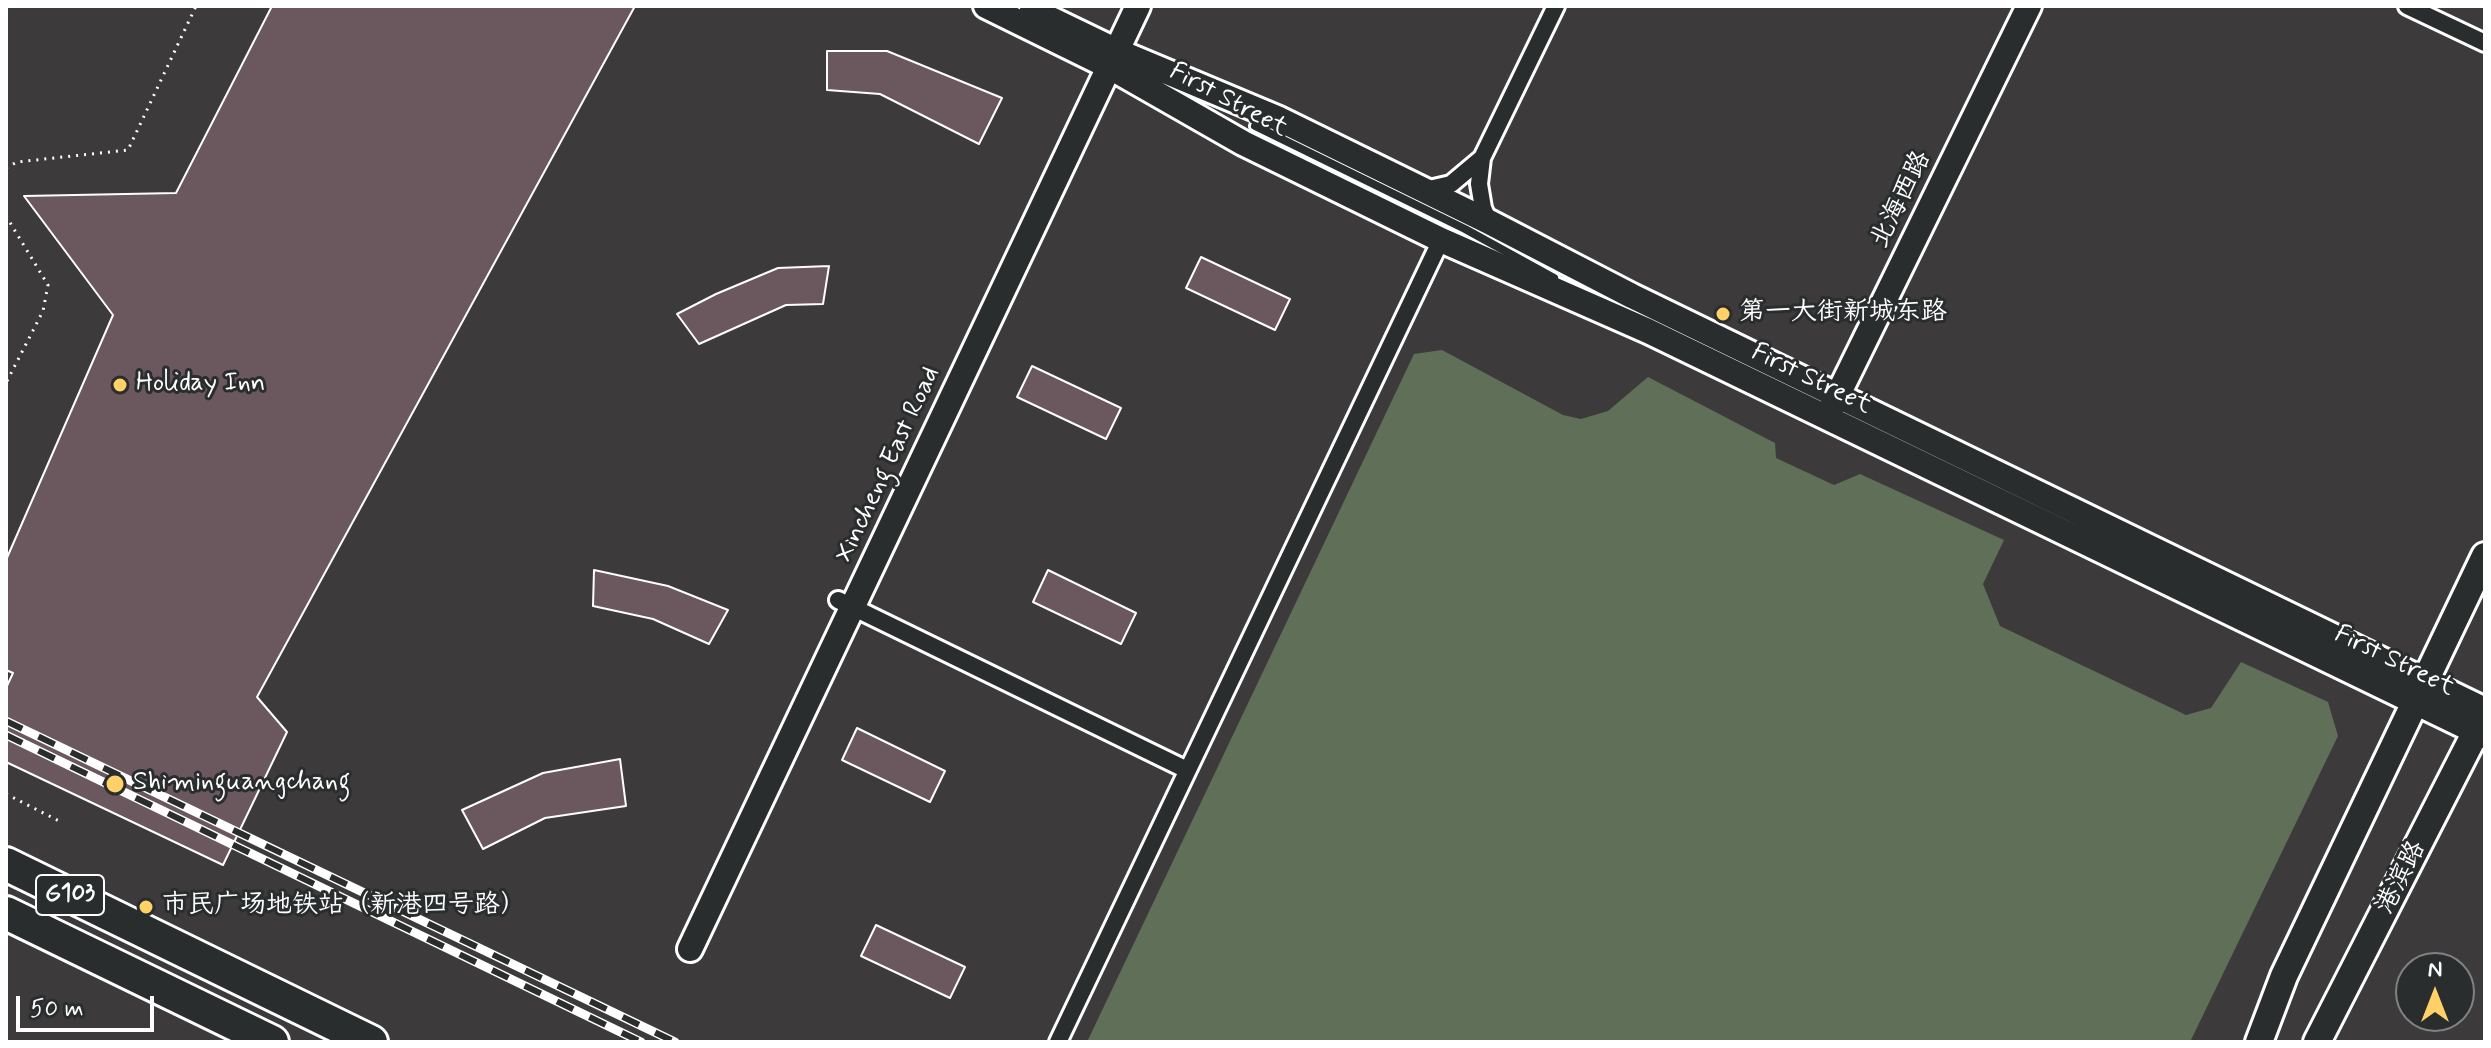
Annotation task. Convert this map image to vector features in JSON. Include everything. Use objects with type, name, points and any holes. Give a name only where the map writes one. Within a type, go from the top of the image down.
[{"type":"highway","name":"G103","points":[[6,864],[371,1042]]},
{"type":"highway","name":"G103","points":[[6,913],[272,1042]]},
{"type":"main road","name":"First Street","points":[[986,6],[1106,56],[1277,118],[1837,396],[2483,723]]},
{"type":"main road","name":"First Street","points":[[1024,6],[1243,143],[1441,240],[1648,331],[1826,419],[2420,692]]},
{"type":"main road","name":"Xincheng East Road","points":[[1106,56],[1122,6]]},
{"type":"main road","name":"Xincheng East Road","points":[[682,946],[1106,56],[1138,6]]},
{"type":"main road","name":"北海西路","points":[[1826,419],[2029,6]]},
{"type":"main road","points":[[2259,1042],[2284,976],[2485,556]]},
{"type":"main road","name":"港滨路","points":[[2319,1042],[2483,723]]},
{"type":"main road","points":[[2242,1042],[2284,976]]},
{"type":"street","points":[[1489,222],[1479,184],[1482,158],[1556,6]]},
{"type":"street","points":[[2407,6],[2485,43]]},
{"type":"street","points":[[1425,190],[1451,184],[1482,158]]},
{"type":"street","points":[[1058,1042],[1441,240]]},
{"type":"street","points":[[846,603],[1187,770]]},
{"type":"lane","points":[[1255,126],[1493,244],[1648,331]]},
{"type":"path","points":[[6,168],[17,162],[128,150],[196,6]]},
{"type":"path","points":[[6,216],[48,285],[43,311],[6,383]]},
{"type":"path","points":[[6,794],[63,823]]},
{"type":"green space","points":[[1442,350],[1563,415],[1581,419],[1608,411],[1648,377],[1775,443],[1776,458],[1834,485],[1860,474],[2004,540],[1983,584],[2000,626],[2186,715],[2211,708],[2241,662],[2328,702],[2338,736],[2190,1042],[1087,1042],[1414,354]]},
{"type":"building","points":[[272,6],[635,6],[257,697],[287,732],[223,865],[6,762],[6,688],[13,673],[6,670],[6,560],[113,315],[24,196],[176,193]]},
{"type":"building","points":[[827,51],[887,51],[1002,98],[979,144],[880,94],[827,90]]},
{"type":"building","points":[[1201,257],[1290,299],[1275,330],[1186,288]]},
{"type":"building","points":[[829,266],[823,304],[786,305],[699,344],[677,314],[778,268]]},
{"type":"building","points":[[1032,366],[1121,408],[1106,439],[1017,397]]},
{"type":"building","points":[[594,570],[668,586],[728,610],[709,644],[653,619],[593,606]]},
{"type":"building","points":[[1048,570],[1136,613],[1121,644],[1033,602]]},
{"type":"building","points":[[857,728],[945,771],[930,802],[842,760]]},
{"type":"building","points":[[620,759],[626,806],[545,818],[483,849],[462,810],[543,773]]},
{"type":"building","points":[[876,925],[965,967],[950,998],[861,956]]},
{"type":"railway","points":[[6,721],[675,1042]]},
{"type":"railway","points":[[6,735],[641,1042]]},
{"type":"place","name":"第一大街新城东路","points":[[1723,314]]},
{"type":"place","name":"Holiday Inn","points":[[120,385]]},
{"type":"place","name":"Shiminguangchang","points":[[115,784]]},
{"type":"place","name":"市民广场地铁站（新港四号路）","points":[[146,907]]}]
